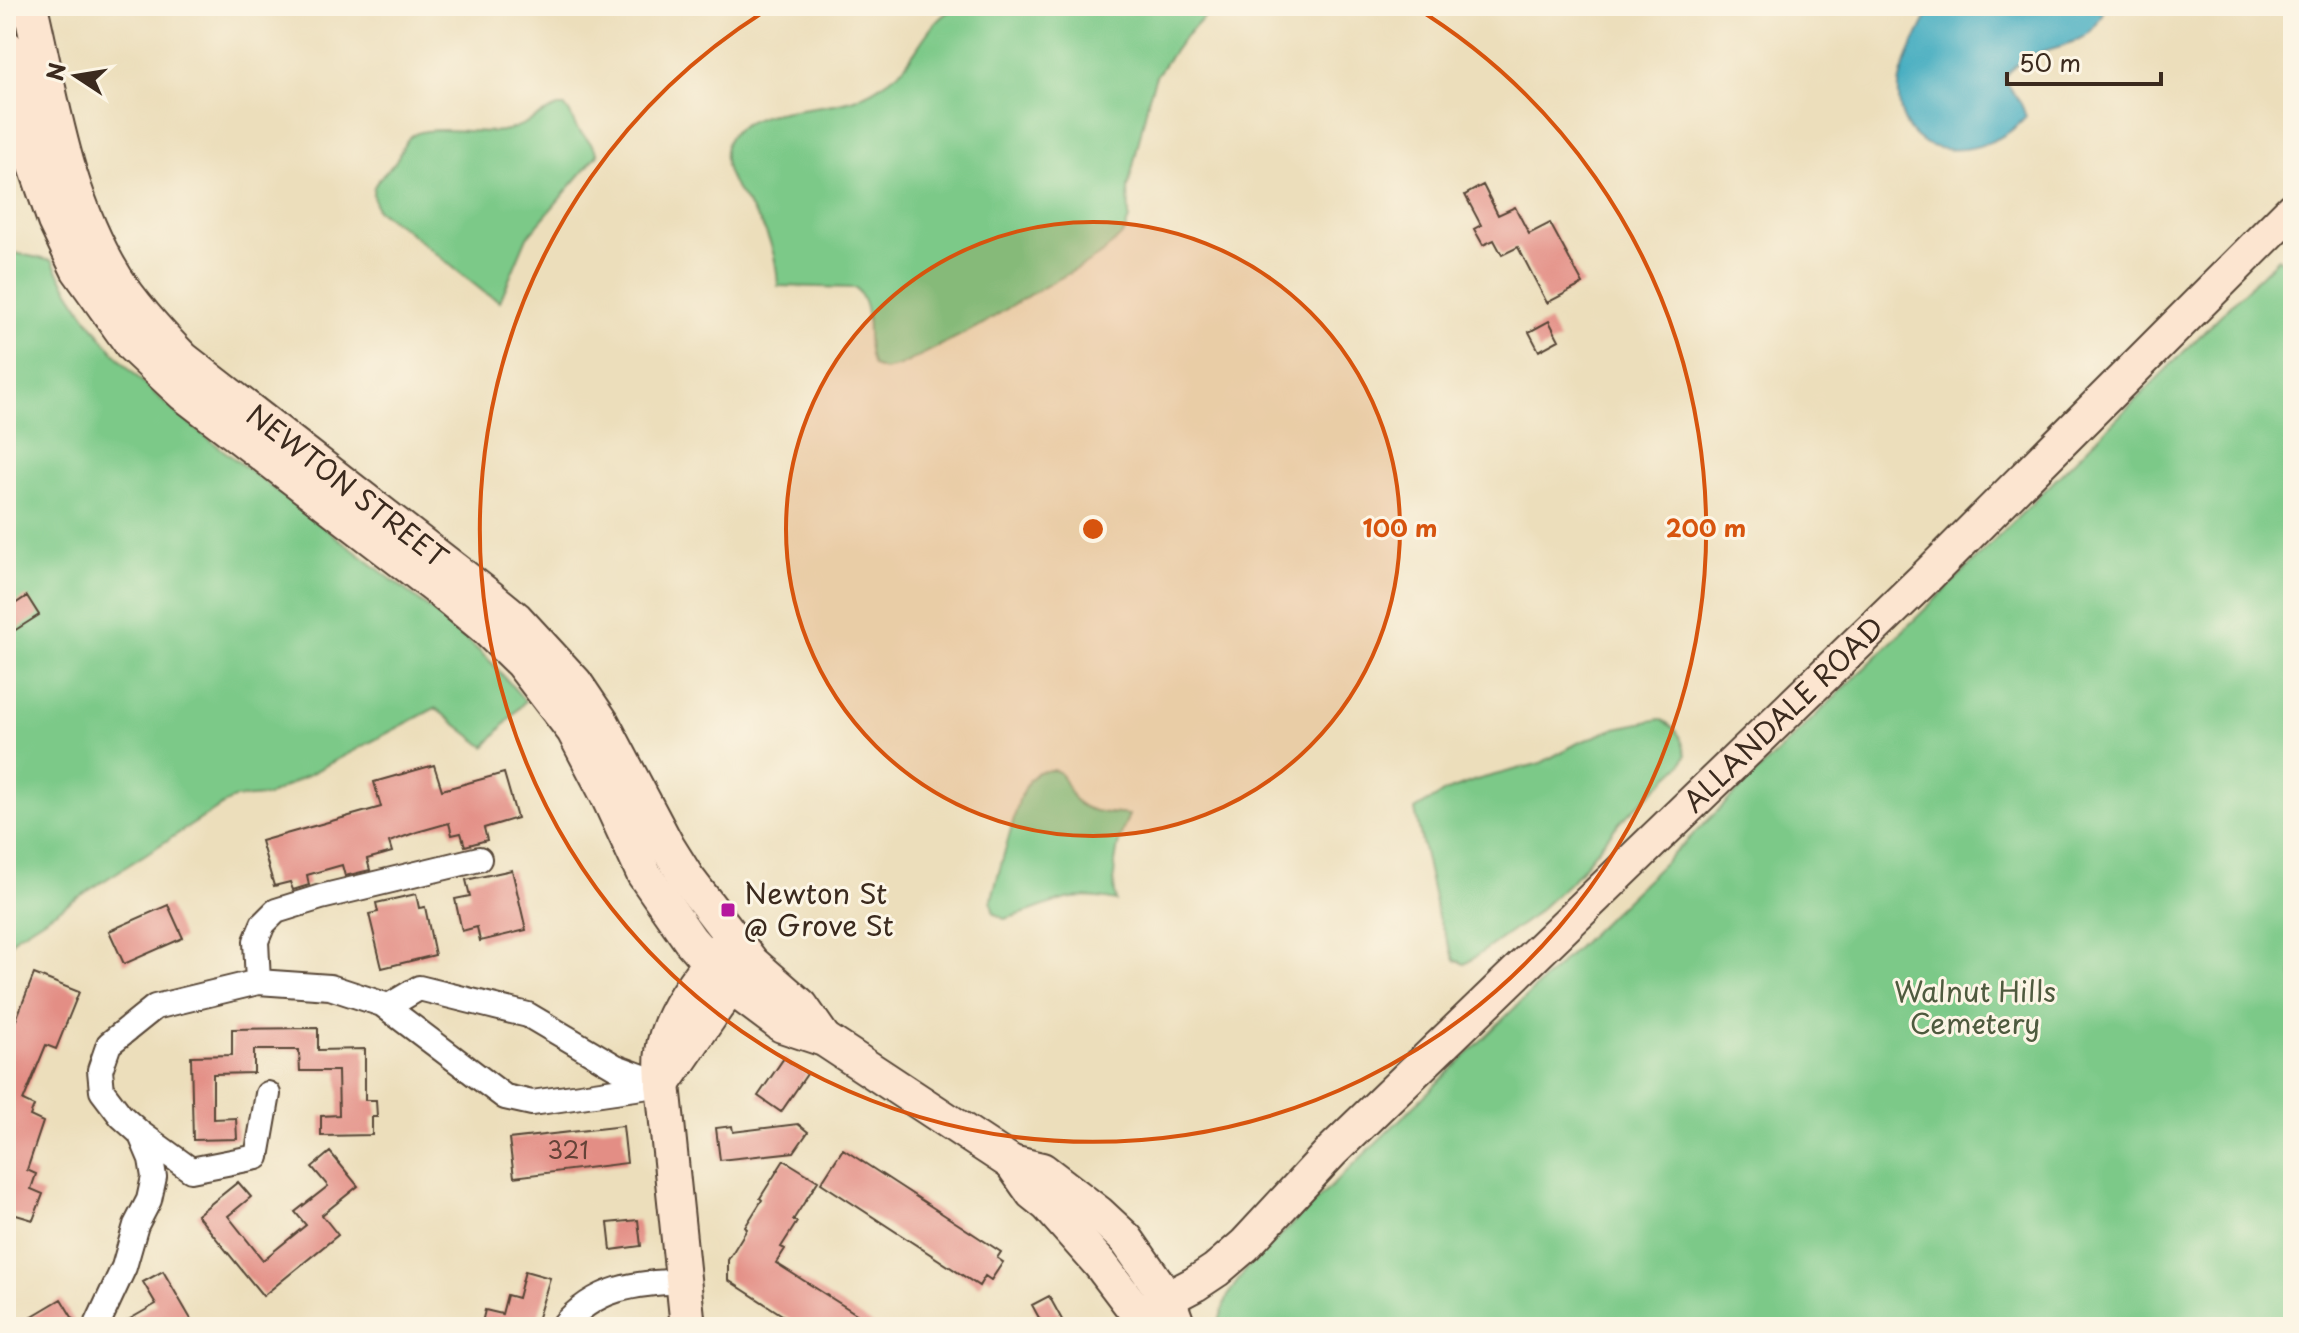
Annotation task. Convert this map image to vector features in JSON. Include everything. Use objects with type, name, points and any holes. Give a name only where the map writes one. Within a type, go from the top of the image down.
[{"type":"main road","name":"NEWTON STREET","points":[[30,6],[58,139],[77,197],[115,277],[133,303],[183,359],[488,596],[543,647],[589,703],[731,963]]},
{"type":"main road","name":"NEWTON STREET","points":[[6,47],[27,140],[46,198],[78,269],[119,329],[172,385],[436,587],[521,662],[574,731],[644,874],[731,963]]},
{"type":"main road","name":"ALLANDALE ROAD","points":[[1157,1310],[1172,1270],[1237,1238],[1269,1216],[1332,1151],[1928,575],[2293,209]]},
{"type":"main road","points":[[688,1327],[663,1084],[663,1052],[670,1026],[731,963],[801,1006],[824,1039],[1012,1163],[1033,1193],[1048,1205],[1101,1265],[1157,1310]]},
{"type":"street","points":[[258,982],[256,941],[263,924],[276,911],[479,859]]},
{"type":"street","points":[[268,1094],[257,1157],[191,1170],[121,1116],[102,1091],[100,1070],[109,1044],[155,1007],[258,982],[330,987],[387,1007],[505,1097],[532,1103],[663,1084]]},
{"type":"street","points":[[387,1007],[419,988],[528,1015],[616,1067],[663,1084]]},
{"type":"street","points":[[96,1327],[124,1267],[136,1225],[149,1200],[154,1177],[151,1159],[140,1133]]},
{"type":"street","points":[[562,1327],[582,1307],[632,1284],[684,1281]]},
{"type":"green space","points":[[958,6],[1215,6],[1182,40],[1156,76],[1128,188],[1129,218],[1125,232],[1103,253],[983,324],[898,367],[884,370],[873,366],[866,306],[856,288],[778,286],[769,239],[727,169],[728,141],[738,128],[755,119],[842,103],[877,88],[906,64],[935,24]]},
{"type":"green space","points":[[558,107],[568,110],[577,128],[598,154],[527,237],[500,301],[485,293],[377,210],[373,193],[376,183],[396,160],[410,137],[440,130],[502,131]]},
{"type":"green space","points":[[6,251],[52,261],[98,332],[149,388],[177,414],[452,626],[494,665],[525,701],[485,747],[435,708],[268,796],[234,798],[17,936],[6,948]]},
{"type":"green space","name":"Walnut Hills Cemetery","points":[[2278,258],[2293,272],[2293,1327],[1217,1327],[1228,1295],[1247,1268],[1945,590]]},
{"type":"green space","points":[[1660,719],[1675,729],[1680,738],[1686,755],[1681,765],[1619,823],[1574,878],[1532,917],[1465,964],[1455,960],[1438,917],[1415,810],[1445,792],[1476,780],[1541,763],[1578,743],[1616,728]]},
{"type":"green space","points":[[1038,772],[1059,772],[1081,805],[1101,812],[1129,815],[1116,857],[1116,901],[1083,897],[1070,899],[1004,919],[994,913],[991,902],[1019,800],[1029,780]]},
{"type":"water","points":[[1932,6],[2105,6],[2097,23],[2086,35],[2029,56],[2004,79],[2021,103],[2026,117],[2009,132],[1989,143],[1967,149],[1946,149],[1926,144],[1911,132],[1901,113],[1900,78]]},
{"type":"building","points":[[1483,185],[1498,215],[1515,207],[1529,234],[1550,223],[1583,284],[1547,303],[1518,247],[1502,255],[1494,240],[1483,245],[1474,229],[1481,225],[1465,195]]},
{"type":"building","points":[[1549,321],[1559,340],[1539,351],[1529,332]]},
{"type":"building","points":[[27,596],[39,615],[6,636],[6,610]]},
{"type":"building","points":[[434,765],[442,790],[504,773],[517,818],[484,828],[487,840],[465,846],[461,833],[452,835],[449,823],[389,842],[392,852],[367,859],[370,870],[345,876],[342,865],[307,875],[309,885],[293,890],[290,882],[274,886],[261,841],[381,807],[374,782]]},
{"type":"building","points":[[512,870],[526,930],[480,941],[477,927],[462,931],[455,899],[470,896],[466,880]]},
{"type":"building","points":[[416,894],[419,908],[425,907],[435,955],[382,968],[369,914],[378,912],[376,903]]},
{"type":"building","points":[[168,905],[183,938],[124,964],[109,931]]},
{"type":"building","points":[[34,974],[79,992],[56,1049],[46,1045],[23,1101],[34,1106],[30,1116],[43,1122],[27,1170],[36,1174],[31,1189],[43,1194],[33,1220],[6,1212],[6,1027],[12,1030]]},
{"type":"building","points":[[318,1028],[318,1050],[365,1049],[365,1100],[376,1100],[377,1117],[372,1117],[372,1135],[321,1136],[321,1116],[339,1115],[338,1071],[300,1071],[299,1050],[254,1050],[254,1073],[213,1074],[213,1119],[236,1118],[237,1139],[193,1140],[191,1056],[232,1055],[232,1029]]},
{"type":"building","points":[[784,1058],[807,1074],[781,1112],[758,1096]]},
{"type":"building","points":[[798,1124],[808,1132],[794,1152],[720,1160],[716,1128],[732,1126],[733,1132]]},
{"type":"building","points":[[623,1126],[627,1163],[514,1177],[509,1139]]},
{"type":"building","points":[[843,1149],[1001,1252],[997,1258],[1003,1262],[991,1280],[985,1276],[979,1286],[821,1183]]},
{"type":"building","points":[[330,1152],[358,1186],[322,1215],[338,1235],[263,1296],[197,1215],[238,1182],[251,1197],[228,1216],[263,1260],[306,1225],[295,1212],[328,1186],[312,1167]]},
{"type":"building","points":[[784,1160],[818,1181],[793,1220],[797,1222],[781,1247],[785,1249],[776,1263],[877,1327],[801,1327],[728,1280],[728,1260]]},
{"type":"building","points":[[638,1220],[641,1246],[611,1250],[608,1223]]},
{"type":"building","points":[[163,1271],[192,1321],[181,1327],[169,1327],[166,1321],[154,1327],[116,1327],[156,1304],[143,1282]]},
{"type":"building","points":[[525,1271],[550,1278],[535,1327],[481,1327],[485,1310],[502,1314],[507,1295],[518,1298]]},
{"type":"building","points":[[1049,1296],[1066,1327],[1044,1327],[1032,1305]]},
{"type":"building","points":[[61,1299],[78,1327],[14,1327]]},
{"type":"place","name":"Newton St @ Grove St","points":[[728,910]]}]
